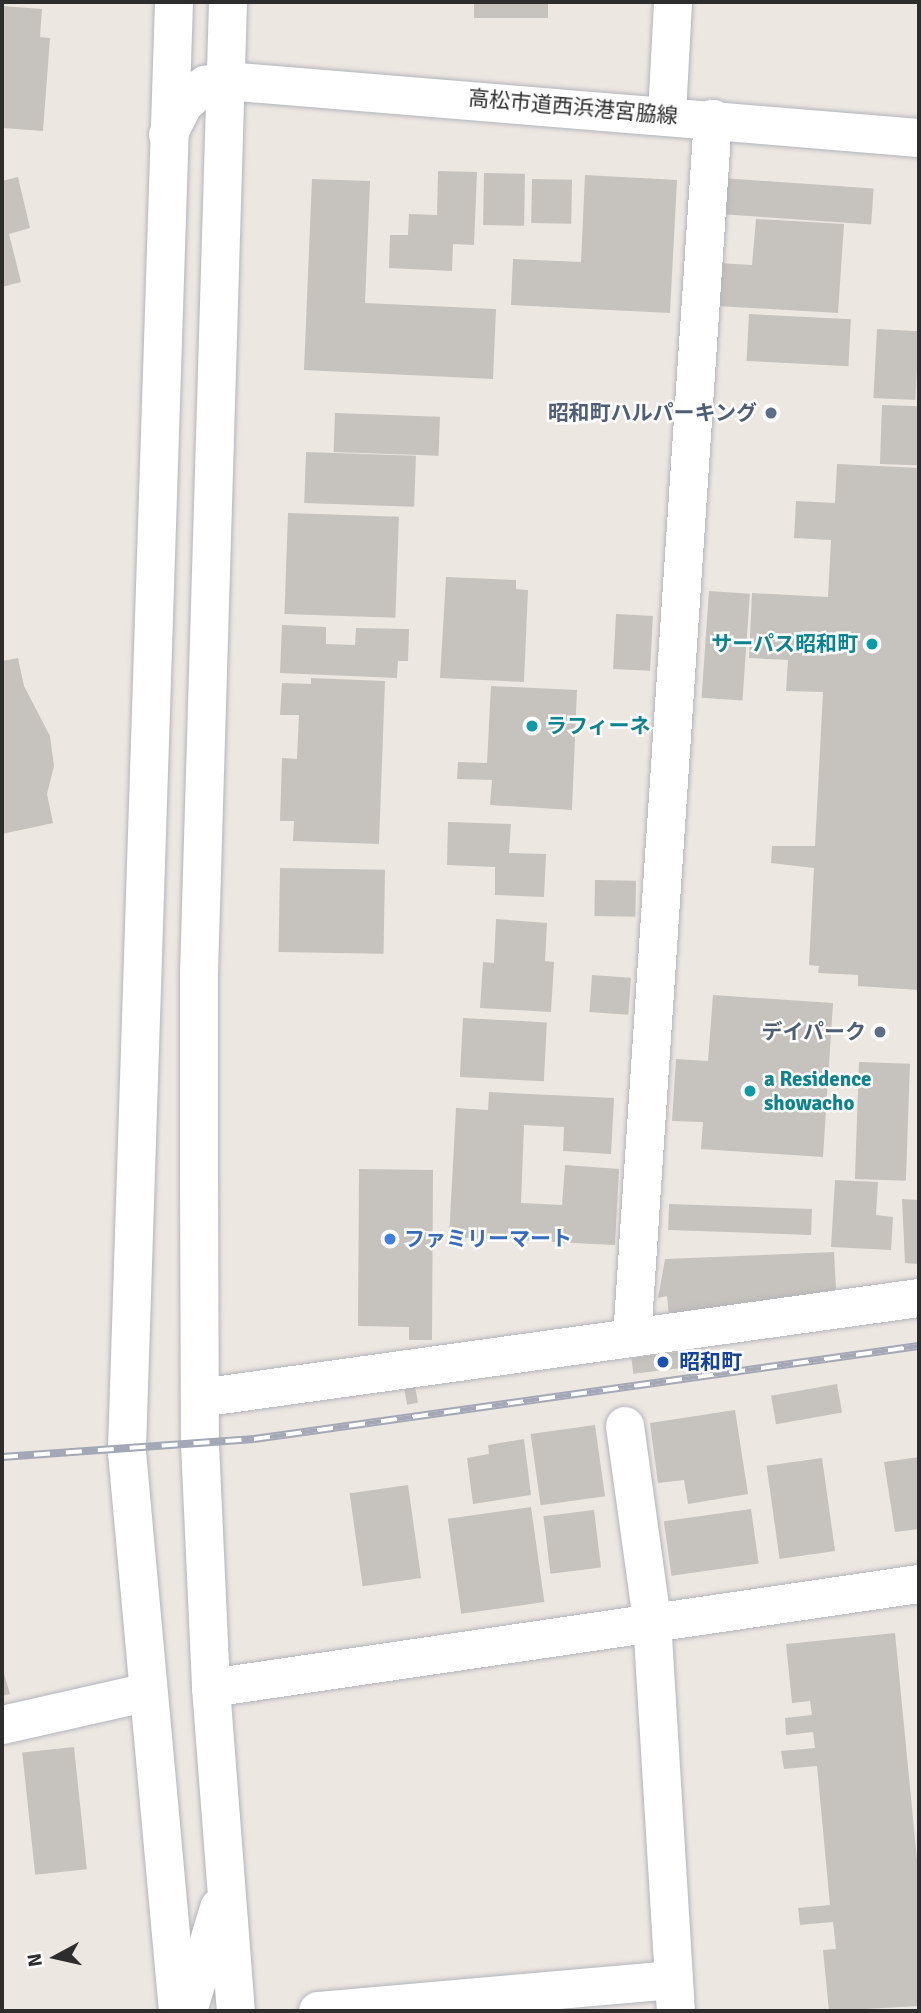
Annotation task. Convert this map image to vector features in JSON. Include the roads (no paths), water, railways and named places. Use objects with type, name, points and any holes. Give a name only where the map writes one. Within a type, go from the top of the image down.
[{"type":"street","points":[[228,2],[199,973],[200,1398],[211,1688],[236,2011]]},
{"type":"street","points":[[667,114],[673,2]]},
{"type":"street","points":[[173,14],[204,71],[226,81]]},
{"type":"street","points":[[173,14],[166,140],[127,1375],[127,1451],[178,2011]]},
{"type":"street","points":[[166,140],[183,105],[205,85],[226,81]]},
{"type":"street","name":"高松市道西浜港宮脇線","points":[[226,81],[667,114],[919,138]]},
{"type":"street","points":[[632,1338],[713,119]]},
{"type":"street","points":[[200,1398],[919,1298]]},
{"type":"street","points":[[318,2011],[675,1996],[652,1620],[625,1426]]},
{"type":"street","points":[[211,1688],[551,1640],[652,1620],[919,1584]]},
{"type":"street","points":[[2,1725],[148,1692]]},
{"type":"street","points":[[188,2011],[226,1879]]},
{"type":"railway","points":[[2,1457],[254,1439],[919,1346]]},
{"type":"place","name":"昭和町ハルパーキング","points":[[771,413]]},
{"type":"place","name":"サーパス昭和町","points":[[872,644]]},
{"type":"place","name":"ラフィーネ","points":[[532,726]]},
{"type":"place","name":"デイパーク","points":[[880,1032]]},
{"type":"place","name":"a Residence showacho","points":[[750,1091]]},
{"type":"place","name":"ファミリーマート","points":[[390,1239]]},
{"type":"place","name":"昭和町","points":[[663,1362]]}]
